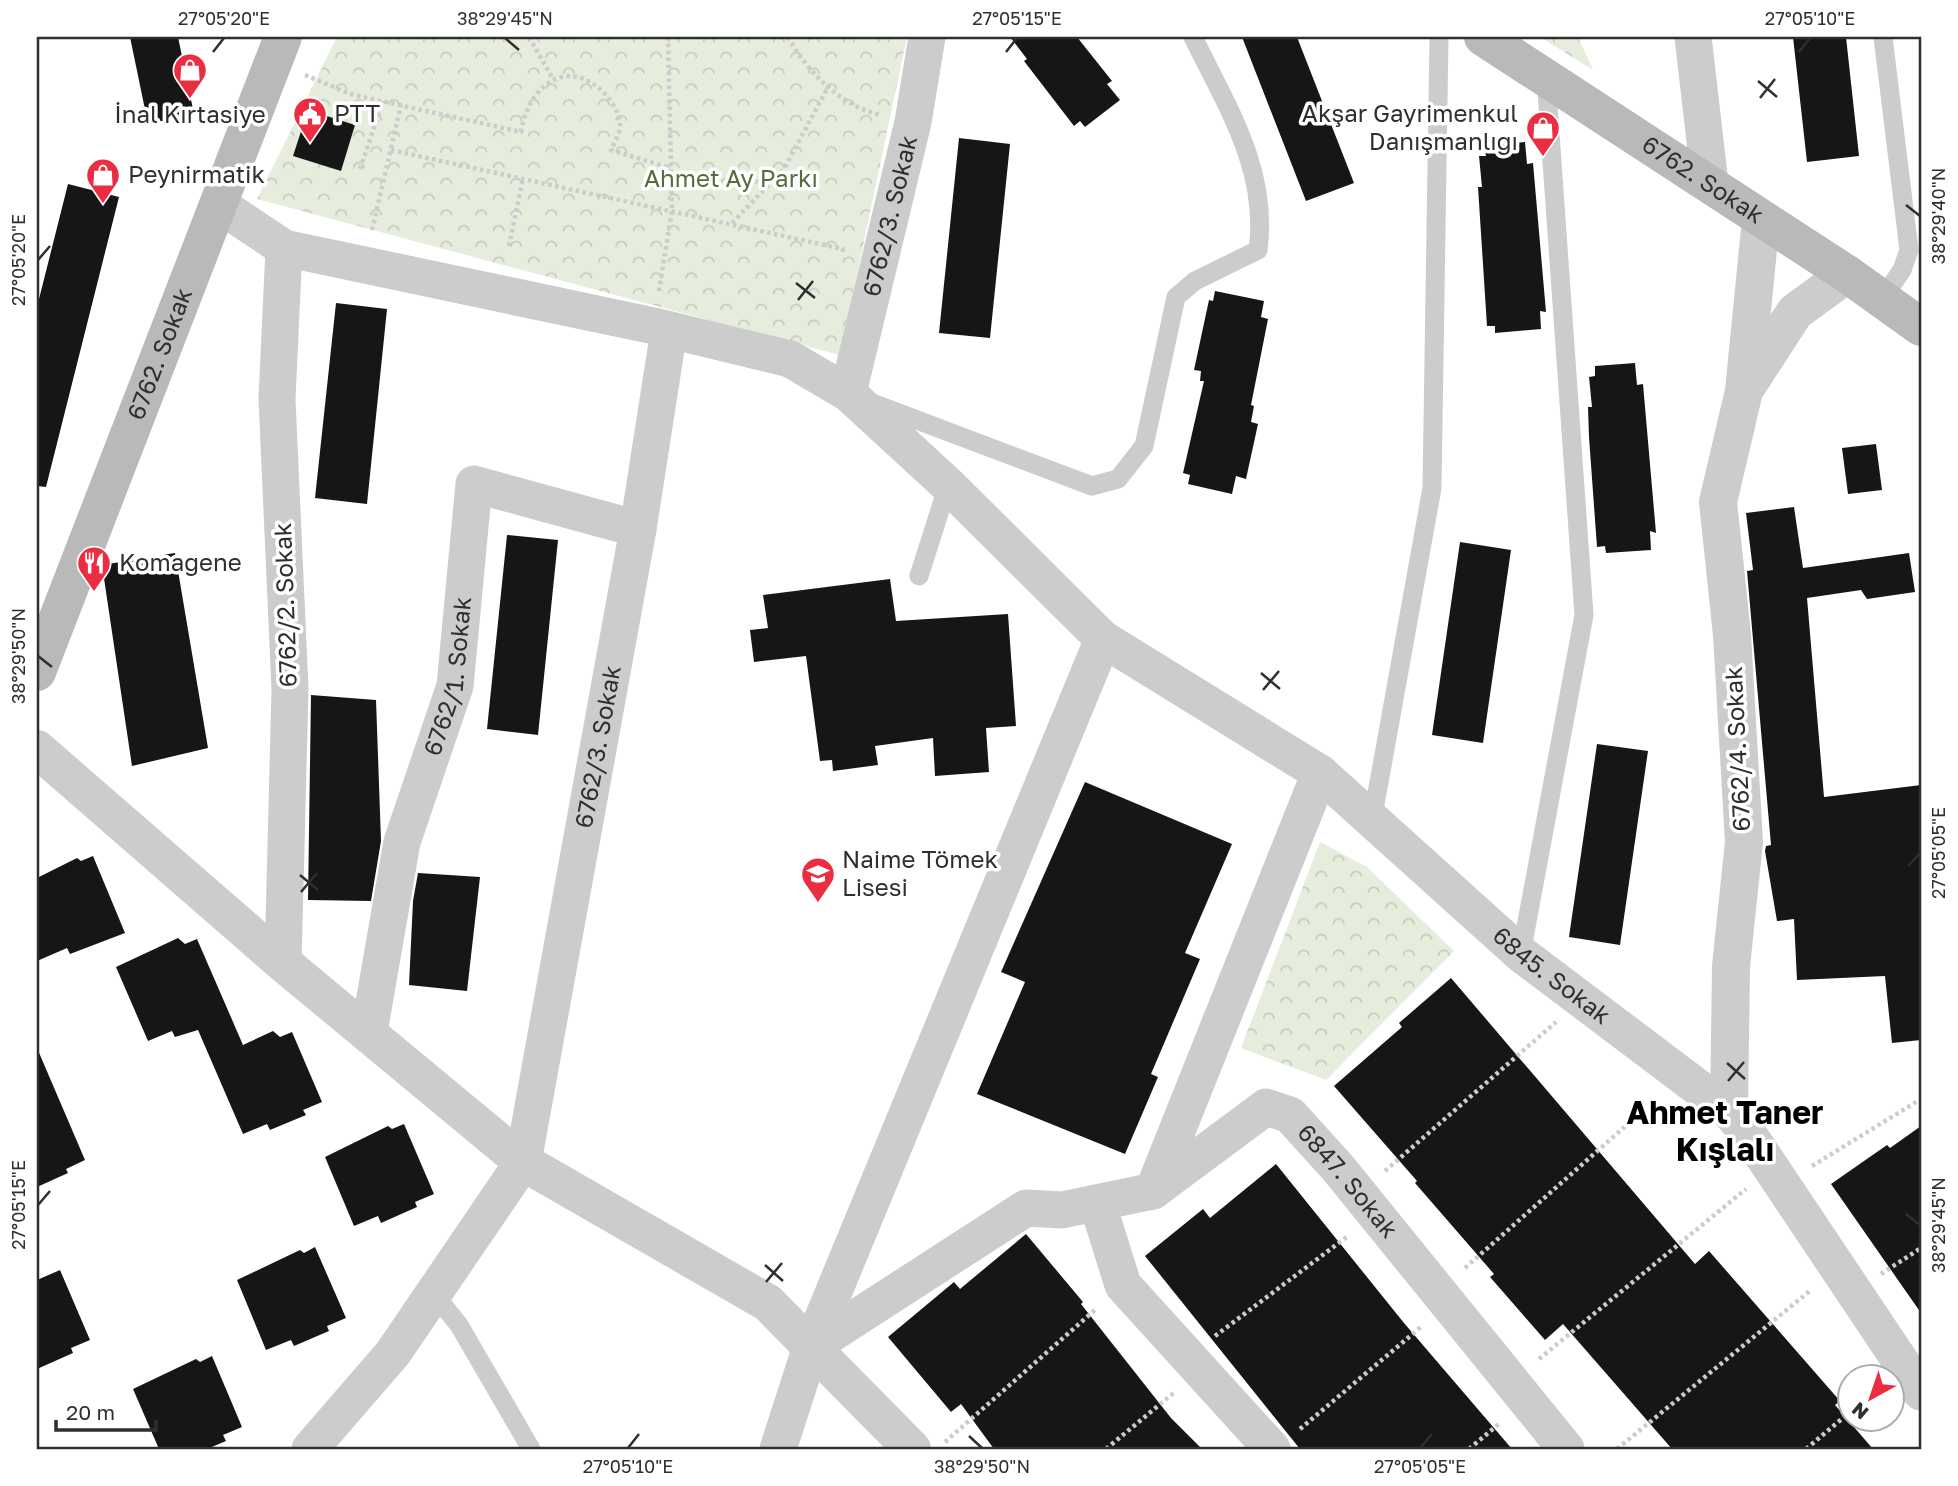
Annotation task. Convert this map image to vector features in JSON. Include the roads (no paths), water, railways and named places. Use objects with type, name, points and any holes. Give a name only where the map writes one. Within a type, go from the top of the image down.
[{"type":"main road","name":"6762. Sokak","points":[[1483,37],[1847,274],[1921,327]]},
{"type":"main road","name":"6762. Sokak","points":[[37,672],[278,50]]},
{"type":"street","name":"6762/3. Sokak","points":[[848,393],[913,122],[928,37]]},
{"type":"street","points":[[1693,37],[1710,184]]},
{"type":"street","points":[[218,204],[284,248]]},
{"type":"street","name":"6762/4. Sokak","points":[[1729,1111],[1731,966],[1744,842],[1732,635],[1718,502],[1744,391],[1762,219]]},
{"type":"street","name":"6845. Sokak","points":[[284,248],[662,328],[790,359],[848,393],[948,485],[1103,639],[1320,773],[1521,954],[1729,1111],[1777,1176],[1921,1392]]},
{"type":"street","name":"6762/2. Sokak","points":[[283,963],[290,689],[277,399],[284,248]]},
{"type":"street","name":"6762/4. Sokak","points":[[1744,391],[1795,312],[1847,274]]},
{"type":"street","name":"6762/3. Sokak","points":[[523,1162],[638,529],[662,328]]},
{"type":"street","name":"6762/1. Sokak","points":[[369,1032],[402,842],[455,685],[474,484],[638,529]]},
{"type":"street","points":[[778,1449],[811,1347],[1103,639]]},
{"type":"street","points":[[37,749],[283,963],[523,1162],[768,1303],[912,1449]]},
{"type":"street","points":[[1153,1192],[1320,773]]},
{"type":"street","name":"6847. Sokak","points":[[811,1347],[1026,1208],[1062,1210],[1153,1192],[1266,1107],[1290,1115],[1566,1449]]},
{"type":"street","points":[[310,1449],[393,1353],[523,1162]]},
{"type":"street","points":[[1098,1205],[1123,1285],[1195,1363],[1284,1441]]},
{"type":"lane","points":[[848,393],[1092,486],[1118,479],[1144,446],[1176,297],[1195,281],[1258,250],[1261,225],[1250,154],[1193,37]]},
{"type":"lane","points":[[1372,821],[1432,488],[1439,37]]},
{"type":"lane","points":[[1882,299],[1902,270],[1909,250],[1883,37]]},
{"type":"lane","points":[[1521,954],[1584,615],[1546,77]]},
{"type":"lane","points":[[919,576],[948,485]]},
{"type":"lane","points":[[434,1294],[459,1325],[531,1449]]},
{"type":"place","name":"İnal Kırtasiye","points":[[190,100]]},
{"type":"place","name":"PTT","points":[[310,144]]},
{"type":"place","name":"Akşar Gayrimenkul Danışmanlığı","points":[[1543,158]]},
{"type":"place","name":"Peynirmatik","points":[[103,205]]},
{"type":"place","name":"Komagene","points":[[94,593]]},
{"type":"place","name":"Naime Tömek Lisesi","points":[[818,904]]},
{"type":"district","name":"Ahmet Taner Kışlalı","points":[[1725,1132]]},
{"type":"park label","name":"Ahmet Ay Parkı","points":[[731,179]]}]
